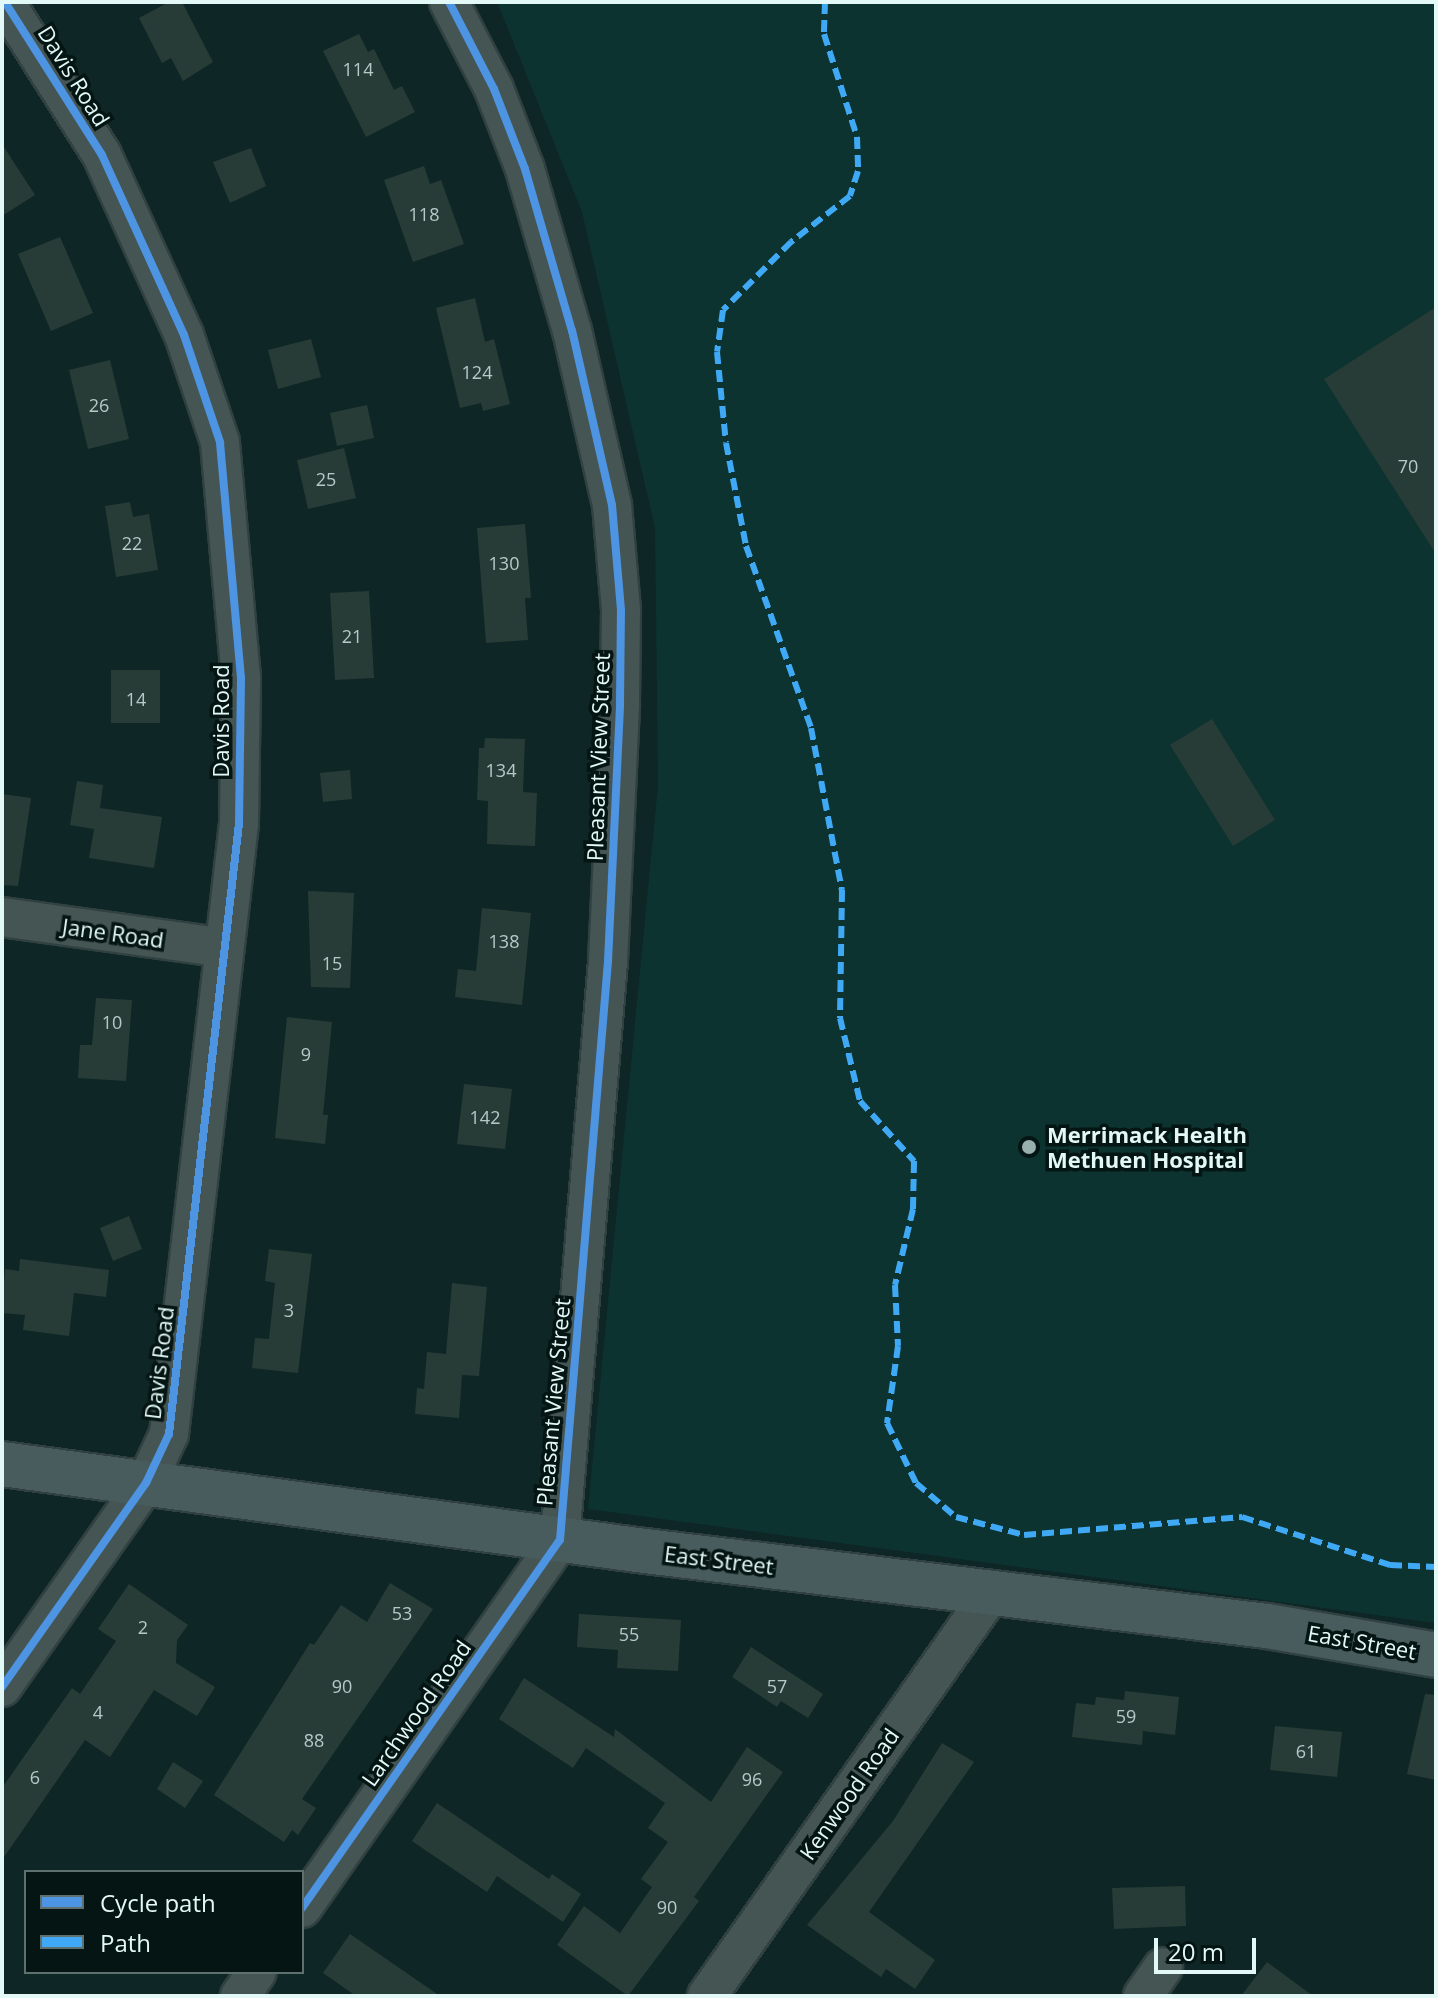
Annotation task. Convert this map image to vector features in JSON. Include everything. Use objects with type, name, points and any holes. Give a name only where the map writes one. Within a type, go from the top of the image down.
[{"type":"main road","name":"East Street","points":[[2,1464],[560,1540],[1267,1626],[1436,1655]]},
{"type":"street","name":"Davis Road","points":[[2,1687],[146,1483],[169,1434],[239,823],[241,678],[220,442],[184,335],[102,155],[5,2]]},
{"type":"street","name":"Pleasant View Street","points":[[449,2],[494,89],[553,257],[612,505],[621,610],[608,961],[560,1540]]},
{"type":"street","name":"Jane Road","points":[[2,917],[224,948]]},
{"type":"street","name":"Larchwood Road","points":[[304,1905],[560,1540]]},
{"type":"street","name":"Kenwood Road","points":[[707,1996],[991,1593]]},
{"type":"street","points":[[240,1996],[256,1974]]},
{"type":"shaded area","name":"Merrimack Health Methuen Hospital","points":[[497,2],[1436,2],[1436,1623],[588,1509],[658,785],[655,528],[582,212]]},
{"type":"building","points":[[169,2],[182,2],[213,62],[183,81],[171,58],[162,63],[139,18]]},
{"type":"building","points":[[359,34],[368,52],[374,49],[394,90],[402,86],[415,112],[366,137],[323,51]]},
{"type":"building","points":[[2,144],[35,195],[2,216]]},
{"type":"building","points":[[251,148],[266,186],[230,203],[213,162]]},
{"type":"building","points":[[424,166],[430,184],[441,180],[464,244],[413,262],[384,180]]},
{"type":"building","points":[[60,237],[93,313],[51,331],[18,254]]},
{"type":"building","points":[[475,298],[485,342],[494,339],[510,404],[483,411],[481,403],[460,408],[436,308]]},
{"type":"building","points":[[1436,307],[1436,554],[1324,379]]},
{"type":"building","points":[[311,339],[321,377],[278,389],[268,350]]},
{"type":"building","points":[[110,360],[129,439],[88,449],[69,370]]},
{"type":"building","points":[[367,405],[374,438],[337,446],[330,413]]},
{"type":"building","points":[[344,448],[356,498],[308,509],[297,460]]},
{"type":"building","points":[[130,502],[133,517],[149,514],[158,570],[116,577],[105,506]]},
{"type":"building","points":[[525,524],[531,598],[525,598],[528,640],[486,643],[477,528]]},
{"type":"building","points":[[369,591],[374,678],[335,680],[330,593]]},
{"type":"building","points":[[111,670],[160,670],[160,723],[111,723]]},
{"type":"building","points":[[1212,719],[1275,820],[1233,846],[1170,745]]},
{"type":"building","points":[[485,738],[525,739],[523,792],[537,793],[535,846],[487,844],[488,801],[477,800],[479,748],[484,748]]},
{"type":"building","points":[[350,770],[352,799],[323,802],[320,773]]},
{"type":"building","points":[[77,781],[103,785],[100,808],[162,817],[154,868],[89,858],[94,829],[70,825]]},
{"type":"building","points":[[2,794],[31,798],[18,886],[2,885]]},
{"type":"building","points":[[308,891],[354,893],[350,988],[311,987]]},
{"type":"building","points":[[482,908],[531,913],[522,1005],[455,997],[458,969],[476,971]]},
{"type":"building","points":[[96,998],[132,1000],[126,1081],[78,1078],[80,1045],[92,1045]]},
{"type":"building","points":[[287,1017],[332,1022],[323,1115],[328,1115],[325,1144],[275,1138]]},
{"type":"building","points":[[464,1084],[512,1089],[505,1149],[457,1144]]},
{"type":"building","points":[[129,1216],[142,1249],[113,1261],[100,1228]]},
{"type":"building","points":[[269,1249],[312,1254],[298,1373],[252,1368],[255,1338],[269,1339],[275,1283],[265,1281]]},
{"type":"building","points":[[20,1259],[109,1270],[106,1297],[74,1293],[69,1336],[23,1330],[25,1315],[2,1313],[5,1269],[19,1271]]},
{"type":"building","points":[[452,1283],[487,1287],[479,1376],[462,1375],[459,1418],[415,1414],[417,1388],[424,1389],[427,1352],[446,1354]]},
{"type":"building","points":[[390,1583],[433,1609],[302,1799],[316,1808],[298,1835],[292,1830],[284,1842],[214,1795],[310,1643],[314,1645],[341,1605],[367,1622]]},
{"type":"building","points":[[129,1584],[188,1625],[177,1640],[176,1663],[215,1687],[197,1716],[154,1690],[110,1757],[85,1740],[2,1860],[2,1788],[72,1688],[80,1694],[116,1641],[98,1629]]},
{"type":"building","points":[[579,1614],[681,1620],[678,1671],[617,1668],[618,1650],[577,1647]]},
{"type":"building","points":[[751,1647],[823,1694],[808,1718],[781,1701],[777,1707],[732,1677]]},
{"type":"building","points":[[524,1678],[614,1737],[615,1729],[711,1802],[747,1747],[783,1772],[694,1897],[699,1901],[628,1996],[557,1945],[584,1906],[620,1933],[652,1887],[641,1879],[668,1842],[648,1828],[665,1803],[586,1748],[573,1768],[499,1719]]},
{"type":"building","points":[[1125,1691],[1179,1697],[1175,1735],[1143,1731],[1142,1745],[1072,1737],[1076,1703],[1095,1705],[1096,1697],[1124,1700]]},
{"type":"building","points":[[1425,1694],[1436,1695],[1436,1780],[1407,1774]]},
{"type":"building","points":[[1275,1726],[1342,1732],[1337,1777],[1270,1770]]},
{"type":"building","points":[[942,1743],[974,1762],[869,1912],[935,1960],[915,1989],[886,1969],[881,1977],[807,1925],[893,1821]]},
{"type":"building","points":[[173,1762],[203,1781],[185,1808],[157,1789]]},
{"type":"building","points":[[437,1803],[549,1879],[552,1874],[581,1894],[563,1922],[497,1876],[487,1892],[412,1841]]},
{"type":"building","points":[[1185,1886],[1186,1926],[1114,1929],[1112,1888]]},
{"type":"building","points":[[350,1934],[440,1996],[356,1996],[323,1973]]},
{"type":"building","points":[[1267,1962],[1313,1996],[1241,1996]]},
{"type":"marked path","points":[[825,2],[824,34],[857,137],[858,171],[850,196],[791,242],[723,310],[717,352],[726,443],[746,546],[811,728],[842,890],[840,1018],[860,1101],[914,1161],[913,1209],[895,1285],[898,1346],[887,1423],[916,1483],[956,1517],[1024,1535],[1242,1517],[1390,1565],[1436,1567]]},
{"type":"cycle path","points":[[2,1687],[146,1483],[169,1434],[239,823],[241,678],[220,442],[184,335],[102,155],[5,2]]},
{"type":"cycle path","points":[[304,1905],[560,1540],[608,961],[620,703],[621,610],[612,505],[572,331],[525,169],[494,89],[449,2]]},
{"type":"place","name":"Merrimack Health Methuen Hospital","points":[[1029,1147]]}]
